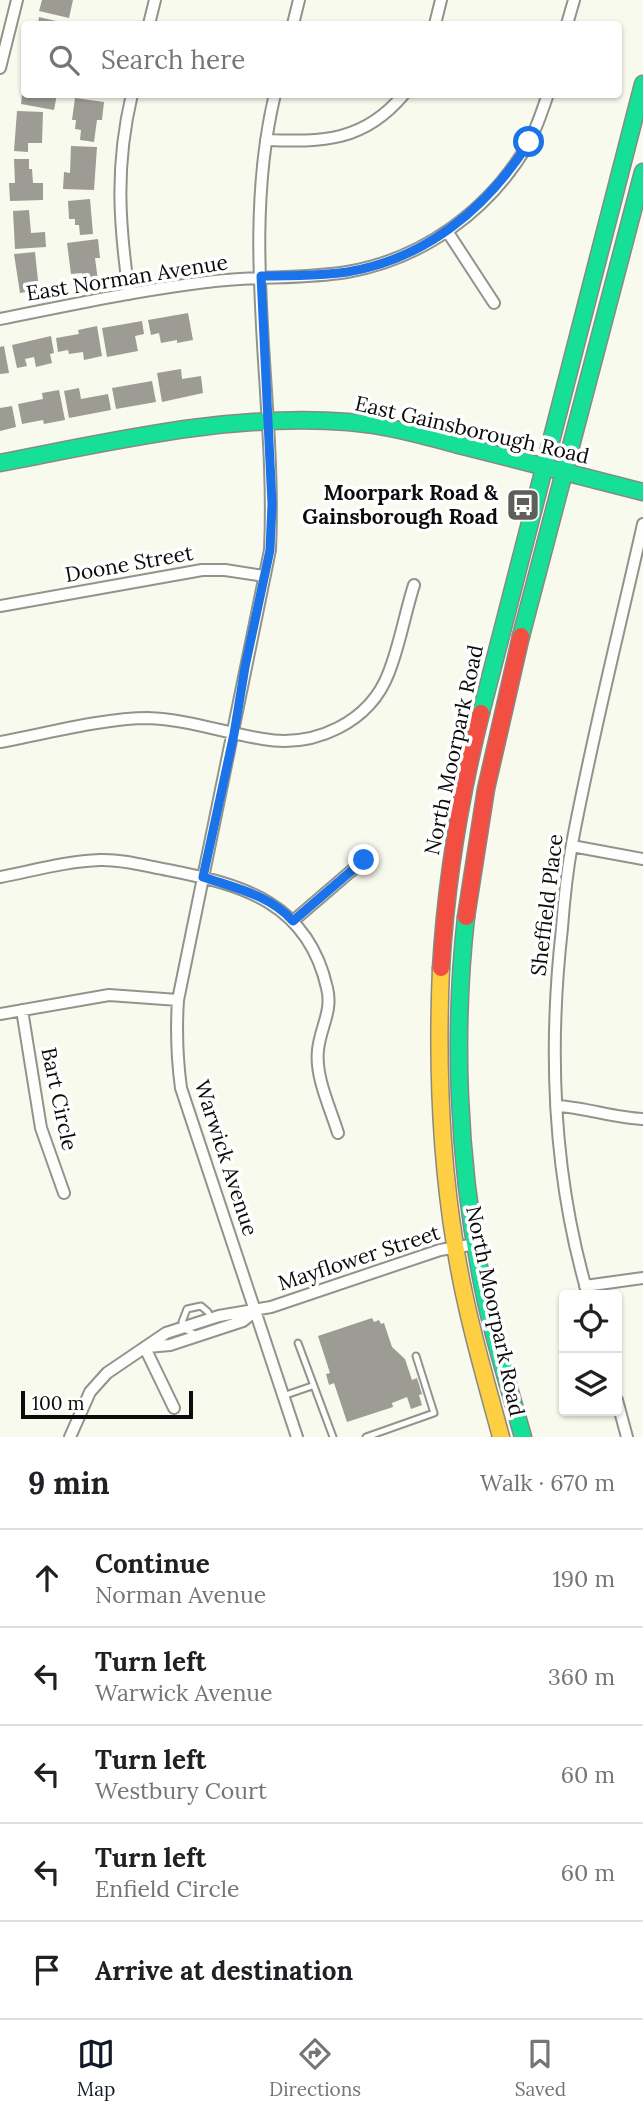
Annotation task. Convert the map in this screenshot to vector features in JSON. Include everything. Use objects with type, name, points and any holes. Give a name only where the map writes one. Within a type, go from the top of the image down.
[{"type":"main road","name":"North Moorpark Road","points":[[501,1437],[455,1247],[442,1132],[439,1004],[445,908],[465,776],[643,84]]},
{"type":"main road","name":"North Moorpark Road","points":[[523,1437],[490,1318],[476,1244],[466,1152],[461,1069],[462,975],[471,876],[489,764],[643,172]]},
{"type":"main road","name":"East Gainsborough Road","points":[[0,463],[154,435],[269,420],[349,422],[377,426],[544,465],[643,492]]},
{"type":"street","points":[[0,68],[17,0]]},
{"type":"street","points":[[150,21],[155,0]]},
{"type":"street","points":[[294,21],[299,0]]},
{"type":"street","points":[[436,21],[441,0]]},
{"type":"street","points":[[568,21],[574,0]]},
{"type":"street","points":[[128,294],[119,212],[122,144],[131,98]]},
{"type":"street","name":"Warwick Avenue","points":[[274,98],[261,179],[261,276],[272,504],[270,550],[178,1000],[177,1060],[181,1088],[297,1437]]},
{"type":"street","points":[[266,140],[322,141],[348,135],[374,123],[401,98]]},
{"type":"street","name":"East Norman Avenue","points":[[0,319],[128,294],[213,281],[312,275],[368,267],[425,245],[468,215],[513,167],[529,142],[546,98]]},
{"type":"street","points":[[447,231],[494,303]]},
{"type":"street","name":"Sheffield Place","points":[[586,1290],[562,1183],[556,1106],[555,1032],[559,956],[572,846],[643,524]]},
{"type":"street","name":"Doone Street","points":[[0,606],[202,570],[225,570],[264,576]]},
{"type":"street","points":[[0,742],[122,720],[148,718],[291,742],[311,740],[341,727],[374,699],[389,674],[414,585]]},
{"type":"street","points":[[572,846],[643,859]]},
{"type":"street","points":[[0,877],[99,860],[115,860],[203,877],[258,896],[284,912],[310,941],[329,997],[327,1020],[318,1047],[318,1064],[338,1133]]},
{"type":"street","points":[[293,921],[364,860]]},
{"type":"street","points":[[0,1014],[109,995],[178,1000]]},
{"type":"street","name":"Bart Circle","points":[[22,1010],[41,1128],[64,1194]]},
{"type":"street","points":[[556,1106],[643,1119]]},
{"type":"street","name":"Mayflower Street","points":[[70,1437],[90,1392],[107,1373],[166,1334],[240,1311],[256,1311],[455,1247],[476,1244]]},
{"type":"street","points":[[590,1290],[643,1278]]},
{"type":"street","name":"Mayflower Street","points":[[145,1348],[170,1345],[243,1321],[256,1311]]},
{"type":"street","points":[[145,1348],[174,1408]]},
{"type":"street","points":[[621,1416],[627,1437]]},
{"type":"lane","points":[[191,1307],[205,1308],[211,1319],[210,1325],[202,1334],[190,1333],[184,1327],[182,1317],[191,1307]]},
{"type":"lane","points":[[298,1343],[332,1437]]},
{"type":"lane","points":[[366,1437],[434,1413],[416,1356]]},
{"type":"lane","points":[[283,1396],[312,1386]]},
{"type":"building","points":[[42,0],[73,0],[69,18],[39,11]]},
{"type":"building","points":[[39,17],[56,21],[38,21]]},
{"type":"building","points":[[22,98],[56,98],[54,110],[21,104]]},
{"type":"building","points":[[75,98],[104,102],[102,120],[97,120],[94,142],[80,140],[81,130],[75,129],[76,120],[72,120]]},
{"type":"building","points":[[17,111],[43,112],[42,143],[28,143],[28,152],[14,151]]},
{"type":"building","points":[[71,146],[97,147],[94,190],[63,189],[64,172],[70,173]]},
{"type":"building","points":[[14,159],[29,159],[33,183],[43,183],[43,200],[10,201],[9,183],[15,183]]},
{"type":"building","points":[[90,199],[93,234],[80,235],[75,219],[69,219],[68,201]]},
{"type":"building","points":[[29,210],[31,233],[45,232],[46,247],[15,249],[13,211]]},
{"type":"building","points":[[98,239],[100,258],[95,258],[98,281],[83,283],[82,273],[71,274],[67,243]]},
{"type":"building","points":[[35,252],[39,290],[20,293],[14,254]]},
{"type":"building","points":[[188,313],[193,340],[161,343],[159,333],[151,335],[148,320]]},
{"type":"building","points":[[142,321],[144,334],[135,336],[138,351],[107,357],[102,328]]},
{"type":"building","points":[[97,326],[102,356],[84,360],[83,352],[58,352],[56,338],[79,334],[78,330]]},
{"type":"building","points":[[51,336],[54,353],[50,354],[52,363],[36,367],[34,357],[25,359],[27,366],[17,368],[12,345]]},
{"type":"building","points":[[4,346],[9,373],[0,374],[0,347]]},
{"type":"building","points":[[181,369],[182,379],[201,376],[203,393],[162,402],[157,373]]},
{"type":"building","points":[[152,381],[156,402],[116,409],[112,388]]},
{"type":"building","points":[[79,388],[81,399],[108,394],[111,410],[69,418],[64,391]]},
{"type":"building","points":[[59,390],[65,420],[22,424],[18,404],[43,399],[42,393]]},
{"type":"building","points":[[12,406],[16,427],[0,431],[0,408]]},
{"type":"building","points":[[372,1318],[374,1322],[379,1320],[381,1324],[384,1323],[392,1347],[405,1359],[412,1380],[417,1378],[422,1405],[411,1409],[407,1397],[392,1403],[393,1407],[347,1422],[334,1383],[329,1385],[326,1374],[330,1373],[318,1336]]},
{"type":"traffic: fast","points":[[481,713],[643,84]]},
{"type":"traffic: fast","points":[[521,636],[643,172]]},
{"type":"traffic: fast","points":[[0,463],[173,431],[217,425],[304,420],[348,422],[406,431],[643,492]]},
{"type":"traffic: fast","points":[[466,917],[459,1050],[462,1140],[484,1293],[523,1437]]},
{"type":"traffic: slow","points":[[441,968],[441,1107],[450,1210],[464,1294],[501,1437]]},
{"type":"traffic: jam","points":[[466,917],[486,789],[521,636]]},
{"type":"traffic: jam","points":[[441,968],[455,840],[481,713]]},
{"type":"place","name":"Moorpark Road & Gainsborough Road","points":[[523,505]]},
{"type":"route","points":[[364,860],[293,921],[258,896],[203,877],[270,550],[272,504],[261,276],[346,272],[398,257],[425,245],[468,215],[513,167],[529,142]]}]
